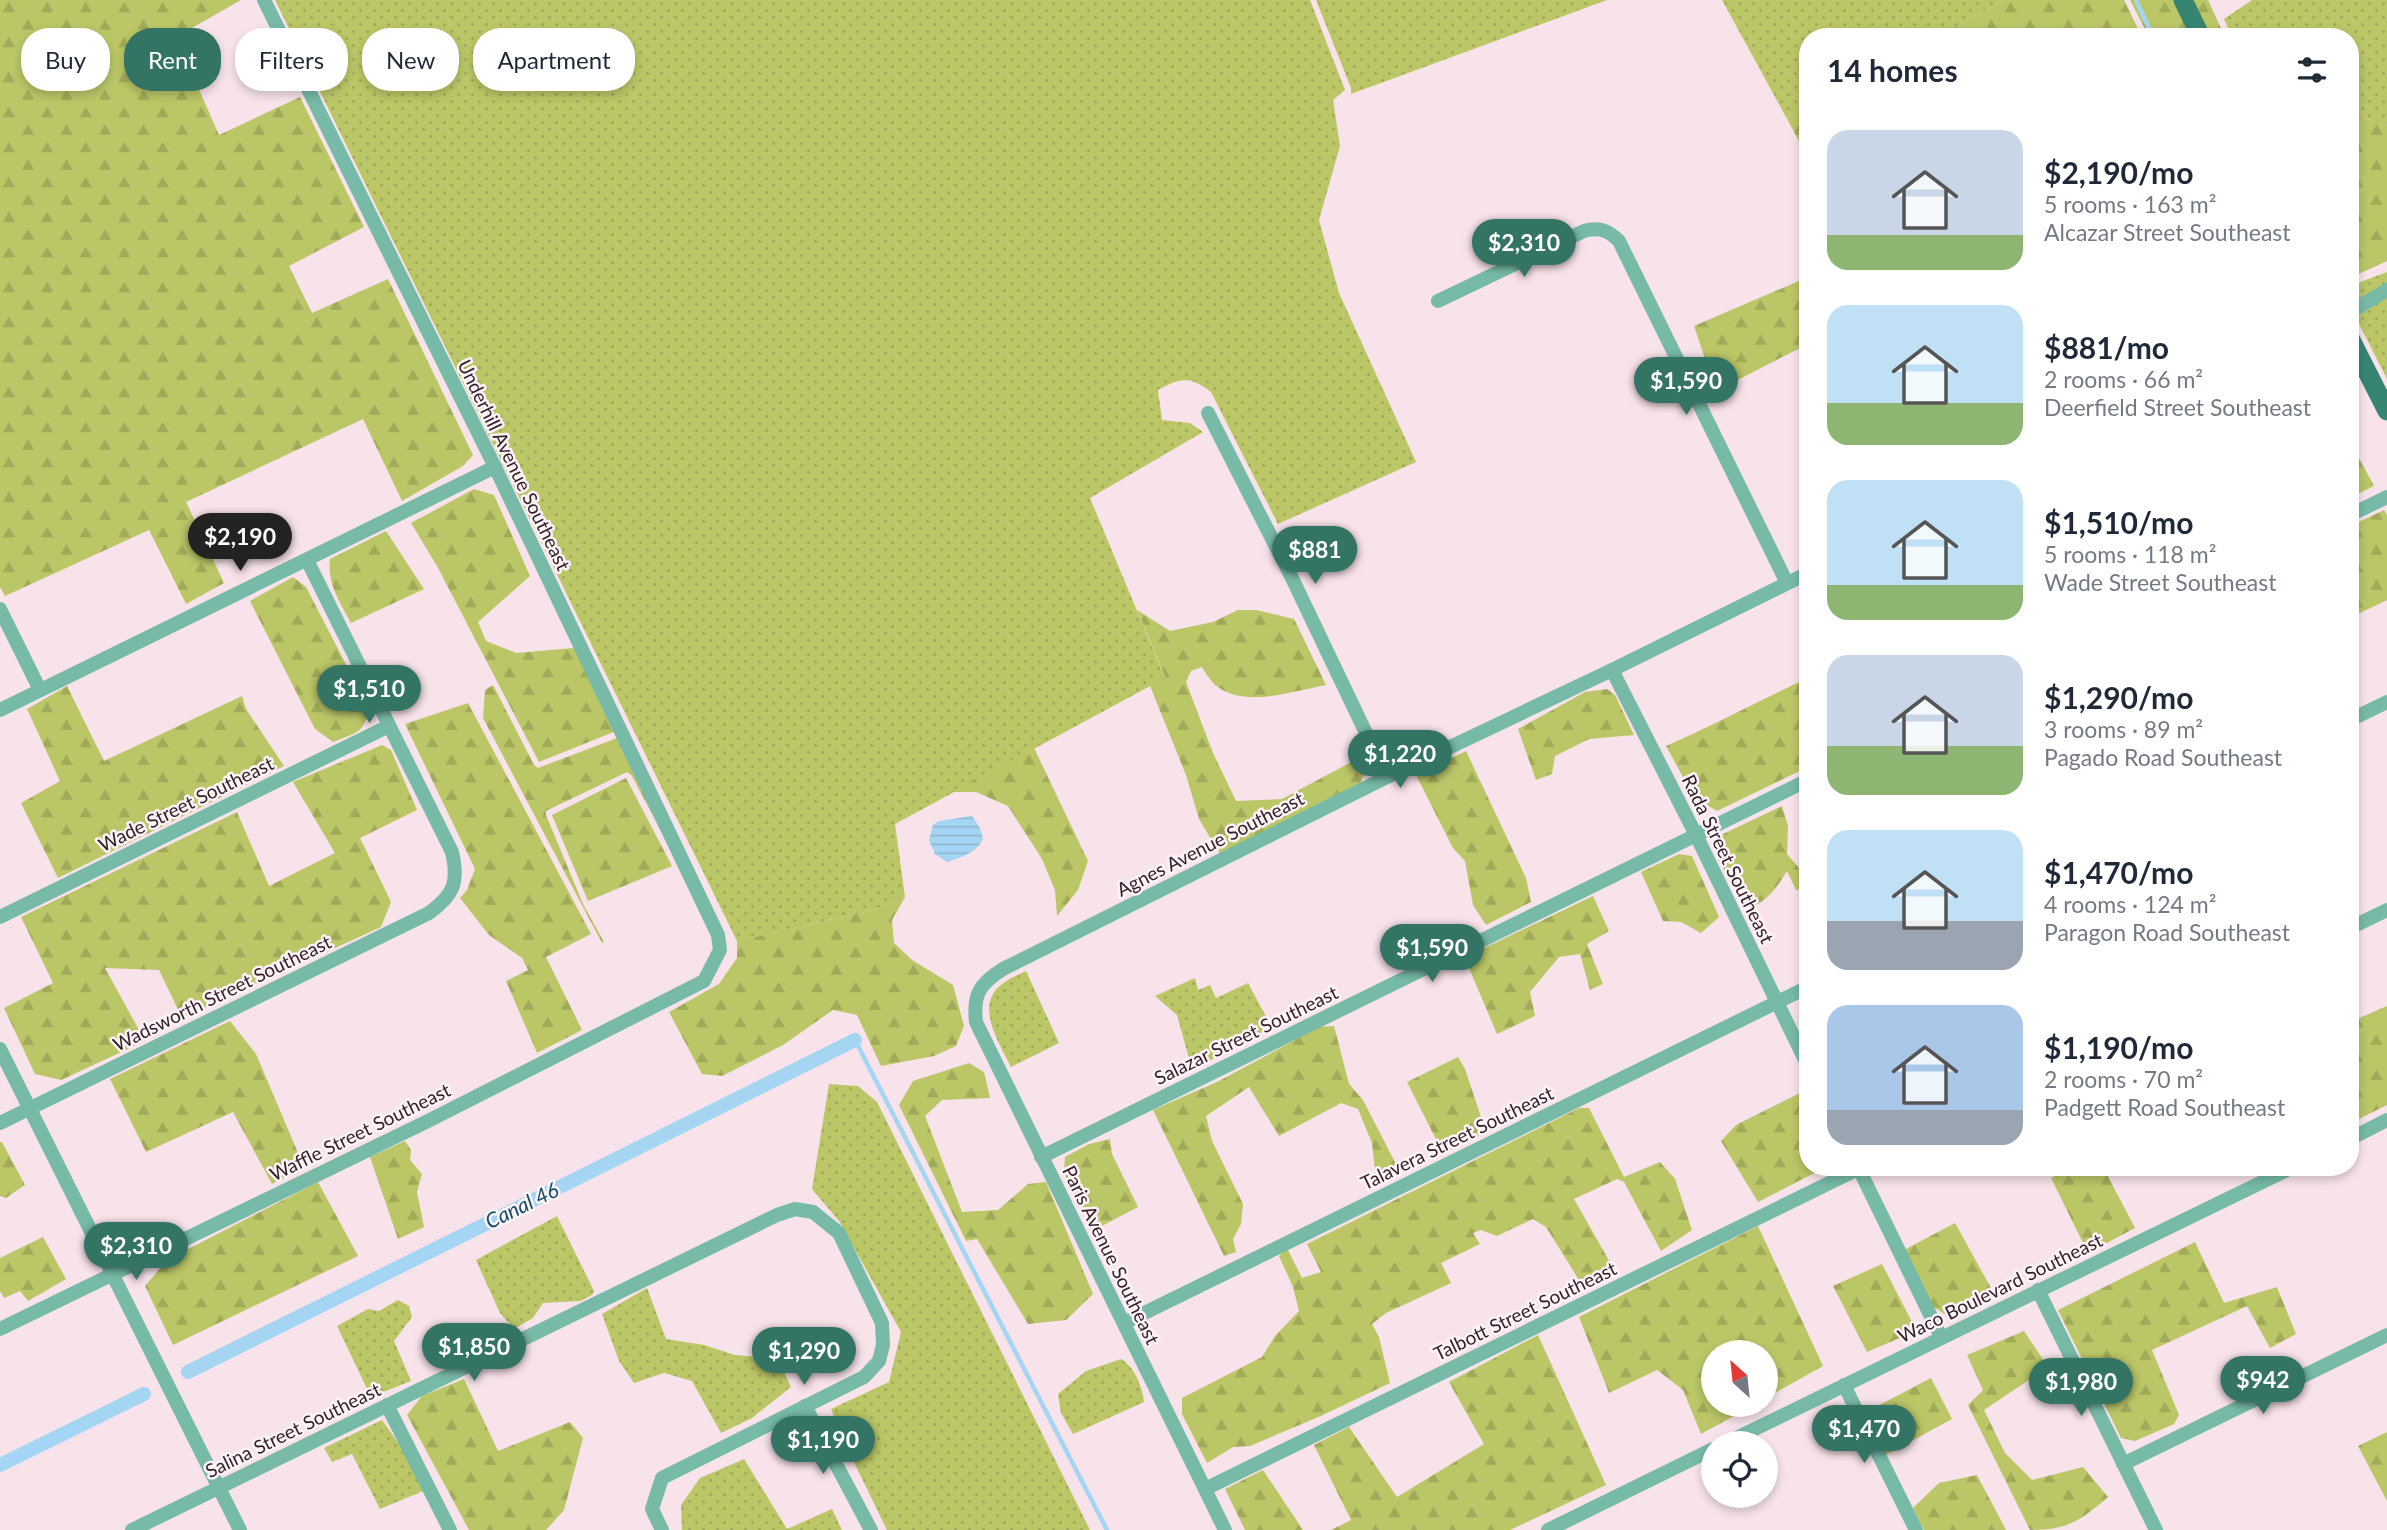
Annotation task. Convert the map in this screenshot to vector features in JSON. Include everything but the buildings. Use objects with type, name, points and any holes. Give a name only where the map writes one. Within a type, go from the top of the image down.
[{"type":"main road","points":[[2183,0],[2197,28]]},
{"type":"main road","points":[[2359,356],[2387,411]]},
{"type":"street","name":"Underhill Avenue Southeast","points":[[264,0],[495,467],[718,935],[720,950]]},
{"type":"street","points":[[1438,301],[1584,230],[1606,230],[1619,241],[1787,583]]},
{"type":"street","points":[[2359,307],[2387,290]]},
{"type":"street","points":[[1208,412],[1292,578],[1387,777]]},
{"type":"street","points":[[0,710],[495,467]]},
{"type":"street","points":[[2359,511],[2387,497]]},
{"type":"street","points":[[307,561],[389,726]]},
{"type":"street","name":"Agnes Avenue Southeast","points":[[977,994],[988,978],[1003,969],[1387,777],[1799,577]]},
{"type":"street","points":[[0,609],[40,690]]},
{"type":"street","name":"Rada Street Southeast","points":[[1612,670],[1696,835],[1799,1048]]},
{"type":"street","points":[[2359,716],[2387,702]]},
{"type":"street","name":"Wadsworth Street Southeast","points":[[0,1122],[429,913],[443,903],[453,887],[456,870],[452,852],[389,726]]},
{"type":"street","name":"Wade Street Southeast","points":[[0,917],[389,726]]},
{"type":"street","name":"Salazar Street Southeast","points":[[1041,1157],[1799,784]]},
{"type":"street","points":[[2359,924],[2387,910]]},
{"type":"street","name":"Waffle Street Southeast","points":[[0,1329],[426,1122],[704,981],[720,950]]},
{"type":"street","name":"Talavera Street Southeast","points":[[1124,1323],[1799,992]]},
{"type":"street","name":"Paris Avenue Southeast","points":[[977,994],[974,1005],[976,1022],[1225,1530]]},
{"type":"street","points":[[0,1049],[240,1530]]},
{"type":"street","points":[[2359,1134],[2387,1120]]},
{"type":"street","name":"Talbott Street Southeast","points":[[1205,1489],[1843,1176]]},
{"type":"street","points":[[1863,1176],[1941,1337]]},
{"type":"street","name":"Waco Boulevard Southeast","points":[[1750,1431],[2274,1176]]},
{"type":"street","name":"Salina Street Southeast","points":[[132,1530],[777,1215],[795,1209],[813,1212],[839,1233],[882,1323],[883,1345],[879,1361],[864,1377],[805,1406]]},
{"type":"street","points":[[2038,1290],[2156,1530]]},
{"type":"street","points":[[2123,1464],[2387,1335]]},
{"type":"street","points":[[1844,1385],[1916,1530]]},
{"type":"street","points":[[387,1405],[450,1530]]},
{"type":"street","points":[[662,1530],[652,1509],[662,1478],[805,1406],[871,1530]]},
{"type":"street","points":[[1548,1530],[1701,1455]]},
{"type":"green space","points":[[0,0],[241,0],[192,28],[124,28],[124,91],[200,91],[219,135],[300,97],[364,227],[289,266],[312,313],[388,279],[473,455],[463,466],[402,501],[363,419],[186,502],[224,583],[186,604],[149,530],[5,596],[0,587]]},
{"type":"green space","points":[[275,0],[1310,0],[1345,90],[1333,100],[1340,146],[1319,220],[1339,293],[1416,462],[1278,524],[1211,392],[1197,383],[1185,380],[1158,390],[1162,420],[1190,423],[1203,432],[1090,498],[1165,678],[895,824],[905,897],[873,910],[737,941],[320,91],[348,91],[348,28],[289,28]]},
{"type":"green space","points":[[1316,0],[1607,0],[1351,94]]},
{"type":"green space","points":[[1722,0],[2005,0],[1953,28],[1799,28],[1799,110],[1786,117]]},
{"type":"green space","points":[[2005,0],[2124,0],[2138,28],[1953,28]]},
{"type":"green space","points":[[2130,0],[2175,0],[2189,28],[2144,28]]},
{"type":"green space","points":[[2190,0],[2208,0],[2221,28],[2204,28]]},
{"type":"green space","points":[[2252,0],[2387,0],[2387,126],[2359,116],[2359,28],[2228,28],[2224,19]]},
{"type":"green space","points":[[1799,110],[1799,141],[1786,117]]},
{"type":"green space","points":[[2359,116],[2387,126],[2387,261],[2359,274]]},
{"type":"green space","points":[[2387,272],[2387,379],[2359,324],[2359,283]]},
{"type":"green space","points":[[1799,281],[1799,349],[1716,391],[1694,326]]},
{"type":"green space","points":[[2359,458],[2374,486],[2359,494]]},
{"type":"green space","points":[[474,489],[494,495],[530,576],[478,622],[486,641],[516,653],[574,648],[616,731],[539,762],[437,566],[411,523]]},
{"type":"green space","points":[[2384,510],[2387,515],[2387,600],[2359,614],[2359,522]]},
{"type":"green space","points":[[386,531],[424,589],[351,623],[332,585],[330,559]]},
{"type":"green space","points":[[293,577],[306,587],[367,705],[365,721],[359,731],[333,742],[315,729],[250,601]]},
{"type":"green space","points":[[1137,610],[1170,631],[1213,622],[1238,610],[1256,610],[1294,619],[1326,685],[1269,696],[1240,696],[1215,685],[1202,667],[1191,671],[1186,682],[1213,753],[1236,801],[1282,799],[1357,759],[1364,774],[1360,784],[1220,854],[1199,819],[1186,775],[1150,686],[1165,677]]},
{"type":"green space","points":[[1799,682],[1799,771],[1717,811],[1694,797],[1666,746]]},
{"type":"green space","points":[[493,685],[538,768],[617,738],[665,839],[632,776],[627,772],[546,811],[583,904],[604,942],[602,943],[483,718],[485,690]]},
{"type":"green space","points":[[67,686],[104,761],[242,696],[246,709],[284,766],[58,878],[21,803],[60,781],[27,709]]},
{"type":"green space","points":[[1607,689],[1615,695],[1634,735],[1589,739],[1555,756],[1552,774],[1536,780],[1518,729],[1585,692]]},
{"type":"green space","points":[[468,703],[591,934],[546,957],[582,1030],[537,1053],[506,981],[528,970],[522,958],[489,935],[460,898],[467,890],[475,869],[405,724]]},
{"type":"green space","points":[[382,745],[391,750],[417,810],[360,838],[391,902],[381,927],[182,1018],[159,970],[105,968],[145,1041],[61,1080],[35,1074],[4,1008],[53,983],[21,917],[237,812],[269,886],[335,853],[293,782]]},
{"type":"green space","points":[[1034,748],[1088,861],[1078,890],[1057,916],[1055,890],[1042,859],[1008,806],[976,792],[950,792]]},
{"type":"green space","points":[[1466,751],[1526,878],[1531,902],[1486,925],[1473,905],[1465,861],[1453,848],[1416,775]]},
{"type":"green space","points":[[626,778],[672,866],[588,901],[552,815]]},
{"type":"green space","points":[[1782,806],[1788,826],[1787,854],[1799,868],[1799,890],[1796,890],[1787,871],[1767,897],[1751,907],[1744,903],[1715,854],[1723,834]]},
{"type":"green space","points":[[1679,854],[1692,856],[1719,917],[1701,933],[1681,922],[1663,921],[1641,872]]},
{"type":"green space","points":[[1593,896],[1609,931],[1587,944],[1603,984],[1590,990],[1580,954],[1559,957],[1530,992],[1535,1016],[1497,1034],[1466,961],[1478,951]]},
{"type":"green space","points":[[905,897],[892,920],[894,943],[912,960],[953,985],[964,1026],[956,1046],[934,1056],[881,1066],[857,1015],[833,1010],[783,1045],[722,1076],[702,1074],[669,1012],[719,984],[737,958],[737,941],[873,910]]},
{"type":"green space","points":[[1026,971],[1059,1043],[1011,1067],[992,1025],[990,1003],[993,994],[1001,985]]},
{"type":"green space","points":[[1195,978],[1198,990],[1210,985],[1216,998],[1248,983],[1271,1026],[1253,1039],[1195,1068],[1188,1055],[1177,1015],[1155,996]]},
{"type":"green space","points":[[2387,1006],[2387,1105],[2359,1119],[2359,1018]]},
{"type":"green space","points":[[230,1021],[256,1054],[304,1167],[272,1184],[233,1112],[146,1152],[110,1079]]},
{"type":"green space","points":[[1334,1026],[1349,1084],[1363,1100],[1399,1170],[1376,1180],[1372,1143],[1358,1109],[1341,1103],[1279,1136],[1249,1087],[1206,1116],[1212,1141],[1243,1204],[1241,1224],[1233,1239],[1236,1252],[1224,1256],[1153,1110],[1219,1081],[1319,1027]]},
{"type":"green space","points":[[1458,1057],[1465,1069],[1486,1132],[1443,1153],[1407,1082]]},
{"type":"green space","points":[[969,1063],[984,1072],[990,1098],[942,1100],[925,1116],[962,1212],[998,1210],[1028,1184],[1046,1182],[1093,1294],[1066,1320],[1028,1324],[977,1239],[966,1241],[899,1105],[913,1081]]},
{"type":"green space","points":[[829,1084],[858,1086],[877,1102],[1090,1530],[887,1530],[831,1409],[889,1382],[901,1332],[839,1221],[812,1189]]},
{"type":"green space","points":[[1799,1094],[1799,1176],[1809,1176],[1758,1202],[1721,1141],[1736,1125]]},
{"type":"green space","points":[[1579,1108],[1589,1108],[1624,1177],[1660,1162],[1675,1179],[1692,1230],[1661,1251],[1624,1182],[1617,1179],[1574,1199],[1615,1271],[1584,1288],[1546,1227],[1533,1219],[1497,1236],[1481,1230],[1473,1233],[1480,1244],[1441,1263],[1451,1283],[1386,1313],[1372,1324],[1379,1337],[1390,1383],[1250,1446],[1233,1447],[1207,1463],[1182,1414],[1182,1398],[1262,1357],[1275,1336],[1299,1311],[1293,1287],[1279,1256],[1287,1248],[1302,1278],[1321,1272],[1307,1244]]},
{"type":"green space","points":[[1110,1139],[1112,1154],[1138,1207],[1094,1230],[1064,1173],[1065,1157],[1089,1144]]},
{"type":"green space","points":[[405,1141],[411,1150],[410,1160],[422,1174],[417,1192],[424,1227],[398,1239],[370,1157]]},
{"type":"green space","points":[[0,1142],[25,1185],[6,1198],[0,1196]]},
{"type":"green space","points":[[2108,1176],[2135,1228],[2088,1253],[2051,1178]]},
{"type":"green space","points":[[318,1182],[358,1256],[173,1345],[145,1286],[167,1260]]},
{"type":"green space","points":[[557,1216],[594,1291],[580,1301],[543,1303],[533,1318],[514,1329],[500,1313],[476,1260]]},
{"type":"green space","points":[[1955,1223],[1996,1297],[1949,1317],[1932,1306],[1904,1250]]},
{"type":"green space","points":[[1758,1226],[1823,1366],[1778,1391],[1778,1340],[1701,1340],[1701,1418],[1730,1418],[1706,1431],[1701,1431],[1701,1434],[1683,1390],[1657,1370],[1609,1393],[1579,1317]]},
{"type":"green space","points":[[43,1237],[66,1279],[28,1301],[20,1291],[4,1298],[0,1291],[0,1258]]},
{"type":"green space","points":[[2195,1242],[2224,1303],[2277,1287],[2296,1334],[2270,1348],[2247,1306],[2152,1350],[2179,1415],[2174,1424],[2135,1441],[2121,1438],[2058,1310]]},
{"type":"green space","points":[[1882,1264],[1913,1324],[1902,1337],[1867,1352],[1833,1286]]},
{"type":"green space","points":[[647,1288],[666,1339],[704,1345],[735,1355],[778,1359],[791,1387],[752,1418],[721,1433],[692,1381],[664,1373],[634,1383],[619,1361],[602,1314]]},
{"type":"green space","points":[[398,1300],[409,1306],[412,1317],[394,1341],[411,1381],[371,1397],[337,1326],[368,1309],[379,1311]]},
{"type":"green space","points":[[2024,1331],[2048,1367],[1984,1410],[2005,1453],[2032,1480],[2083,1467],[2108,1497],[2073,1523],[2043,1530],[2030,1530],[1968,1405],[1983,1390],[1967,1355]]},
{"type":"green space","points":[[1538,1335],[1606,1485],[1510,1530],[1331,1530],[1351,1520],[1314,1445],[1349,1427],[1397,1497],[1484,1444],[1449,1382]]},
{"type":"green space","points":[[1121,1359],[1137,1378],[1144,1402],[1073,1434],[1061,1413],[1058,1394],[1086,1371]]},
{"type":"green space","points":[[1931,1378],[1952,1419],[1886,1455],[1864,1413]]},
{"type":"green space","points":[[464,1379],[498,1451],[570,1422],[583,1438],[564,1510],[546,1530],[469,1530],[407,1415],[422,1396]]},
{"type":"green space","points":[[382,1420],[428,1489],[380,1509],[352,1454],[332,1462],[324,1448]]},
{"type":"green space","points":[[2387,1432],[2387,1501],[2358,1446]]},
{"type":"green space","points":[[744,1459],[787,1529],[832,1509],[842,1530],[682,1530],[681,1505],[700,1478]]},
{"type":"green space","points":[[1263,1470],[1303,1530],[1245,1530],[1225,1489]]},
{"type":"green space","points":[[1977,1475],[2006,1530],[1924,1530],[1913,1508],[1939,1483]]},
{"type":"water","points":[[972,816],[983,839],[977,848],[947,862],[935,854],[929,840],[933,825],[939,821]]},
{"type":"waterway","points":[[2136,0],[2149,28]]},
{"type":"waterway","points":[[855,1040],[1107,1530]]},
{"type":"waterway","name":"Canal 46","points":[[188,1372],[855,1040]]},
{"type":"waterway","name":"Canal 46","points":[[0,1465],[144,1394]]}]
